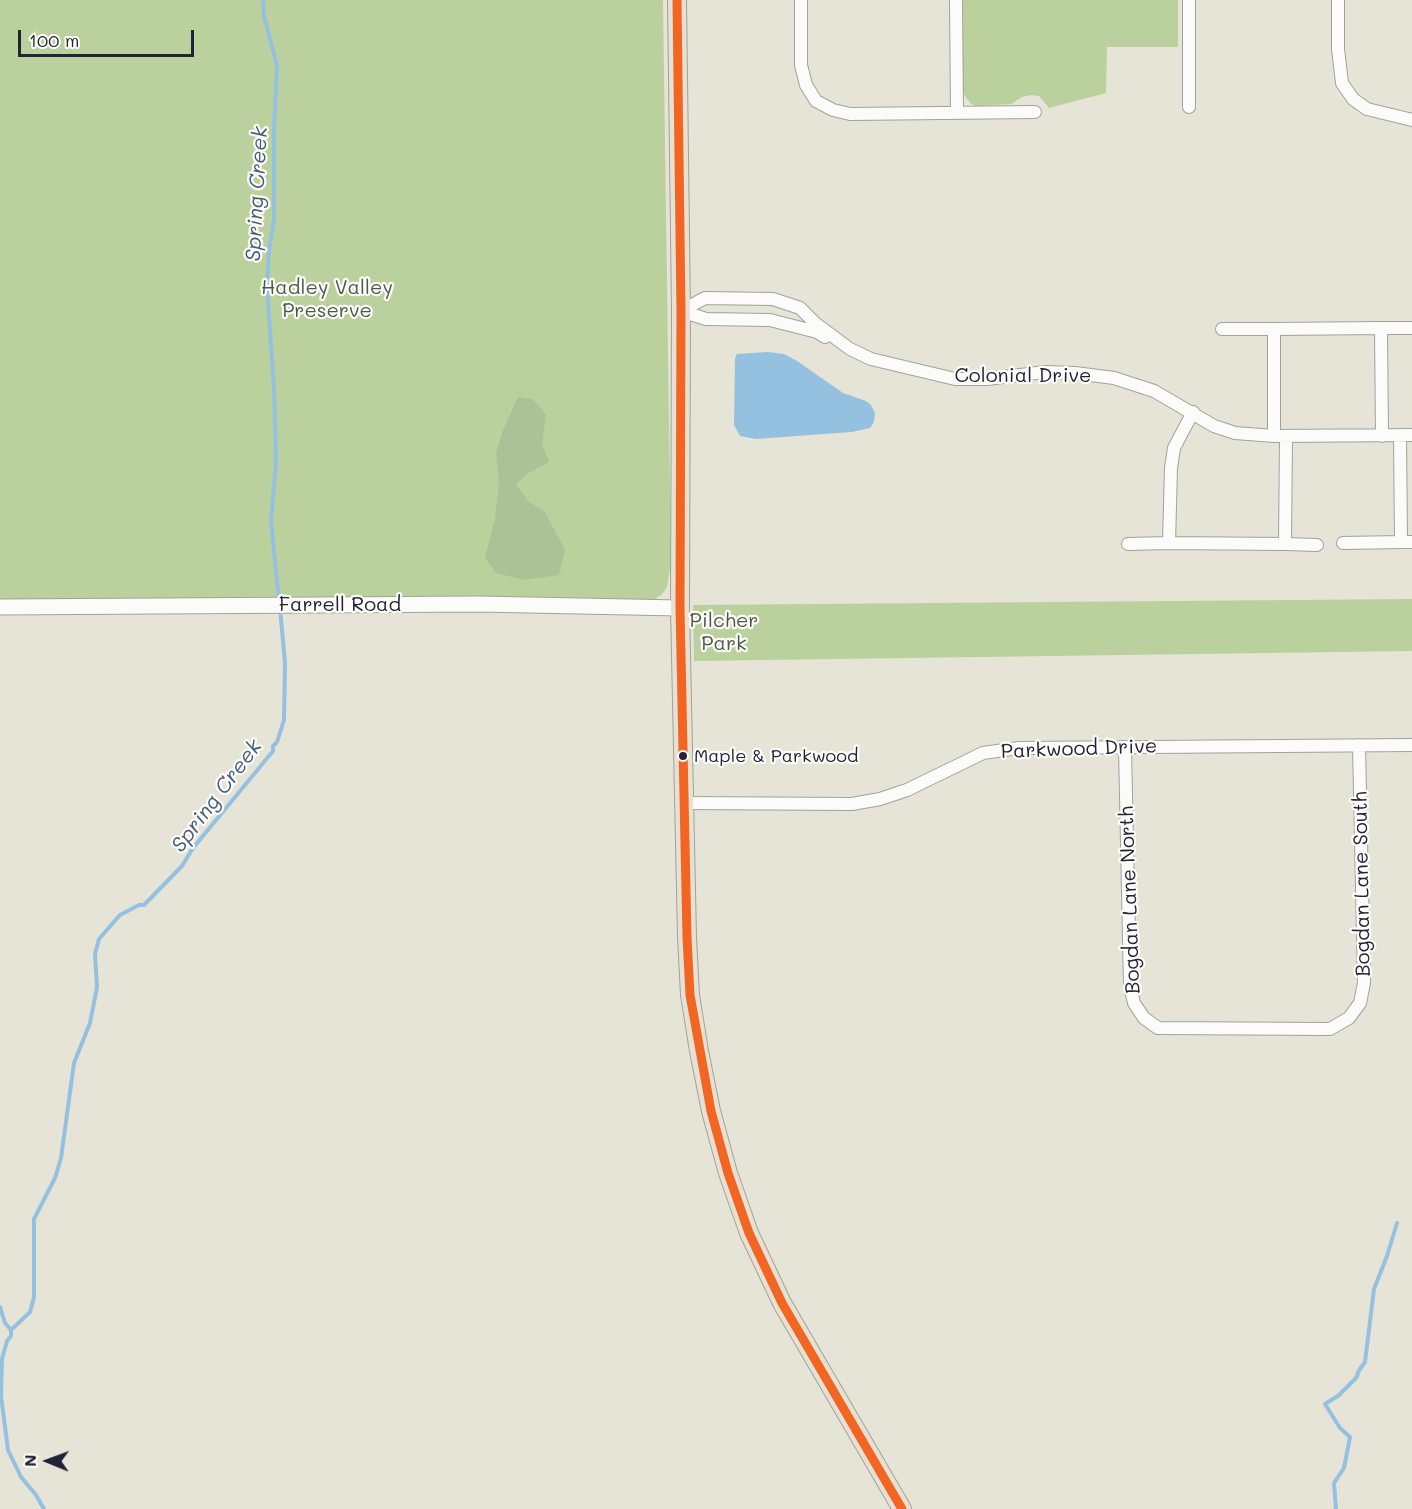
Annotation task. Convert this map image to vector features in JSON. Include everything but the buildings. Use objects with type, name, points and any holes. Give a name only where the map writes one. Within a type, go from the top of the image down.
[{"type":"main road","points":[[677,0],[681,311],[680,608],[690,991],[711,1111],[728,1173],[749,1233],[782,1303],[902,1509]]},
{"type":"street","points":[[801,0],[801,65],[806,85],[816,101],[832,110],[850,114],[1035,112]]},
{"type":"street","points":[[956,0],[957,113]]},
{"type":"street","points":[[1189,0],[1189,107]]},
{"type":"street","points":[[1338,0],[1338,49],[1342,83],[1353,99],[1367,109],[1412,120]]},
{"type":"street","name":"Colonial Drive","points":[[681,311],[705,298],[773,299],[800,308],[815,323],[850,349],[871,359],[955,379],[1045,372],[1075,373],[1114,378],[1154,391],[1214,426],[1235,433],[1280,436],[1406,435]]},
{"type":"street","points":[[681,311],[706,320],[770,320],[817,332],[850,349]]},
{"type":"street","points":[[1381,328],[1382,436]]},
{"type":"street","points":[[1222,329],[1412,328]]},
{"type":"street","points":[[1274,329],[1285,544]]},
{"type":"street","points":[[1169,543],[1171,468],[1174,448],[1193,412]]},
{"type":"street","points":[[1343,543],[1406,542],[1406,435]]},
{"type":"street","points":[[1128,544],[1317,545]]},
{"type":"street","name":"Farrell Road","points":[[0,607],[479,604],[680,608]]},
{"type":"street","name":"Parkwood Drive","points":[[685,803],[852,804],[880,799],[907,790],[983,753],[1019,748],[1412,744]]},
{"type":"street","name":"Bogdan Lane South","points":[[1244,1029],[1330,1029],[1349,1018],[1360,1003],[1364,983],[1359,745]]},
{"type":"street","name":"Bogdan Lane North","points":[[1125,748],[1130,986],[1134,1003],[1144,1018],[1158,1028],[1244,1029]]},
{"type":"green space","name":"Hadley Valley Preserve","points":[[0,0],[663,0],[671,563],[667,587],[662,594],[655,599],[647,600],[0,603]]},
{"type":"green space","points":[[962,0],[1178,0],[1178,47],[1107,47],[1106,93],[1049,108],[1039,96],[1031,95],[1022,97],[1011,104],[976,106],[970,103],[963,93]]},
{"type":"green space","points":[[518,397],[533,399],[546,415],[542,444],[549,462],[527,474],[516,484],[528,501],[545,512],[565,550],[559,575],[524,580],[496,573],[485,558],[495,518],[499,482],[496,453],[503,430]]},
{"type":"green space","name":"Pilcher Park","points":[[1412,599],[1412,651],[694,661],[693,605]]},
{"type":"water","points":[[768,352],[784,354],[843,393],[866,401],[875,413],[874,422],[870,428],[852,432],[756,439],[740,436],[734,425],[735,358],[737,354]]},
{"type":"waterway","name":"Spring Creek","points":[[263,0],[264,16],[277,66],[274,220],[269,250],[267,288],[274,387],[276,462],[271,521],[279,601]]},
{"type":"waterway","name":"Spring Creek","points":[[44,1509],[21,1477],[8,1450],[1,1396],[2,1359],[11,1330],[30,1312],[34,1297],[34,1219],[55,1178],[61,1158],[74,1063],[90,1023],[97,987],[95,954],[99,939],[120,915],[139,905],[144,905],[182,866],[193,848],[273,751],[284,720],[285,663],[280,608]]},
{"type":"waterway","points":[[1336,1509],[1334,1483],[1344,1468],[1350,1437],[1340,1428],[1325,1404],[1338,1396],[1357,1377],[1365,1362],[1374,1289],[1397,1223]]},
{"type":"waterway","points":[[0,1307],[5,1323],[11,1330]]},
{"type":"transit line","points":[[677,0],[681,311],[680,608],[690,995],[711,1111],[728,1173],[749,1233],[782,1303],[902,1509]]},
{"type":"place","name":"Maple & Parkwood","points":[[683,756]]}]
